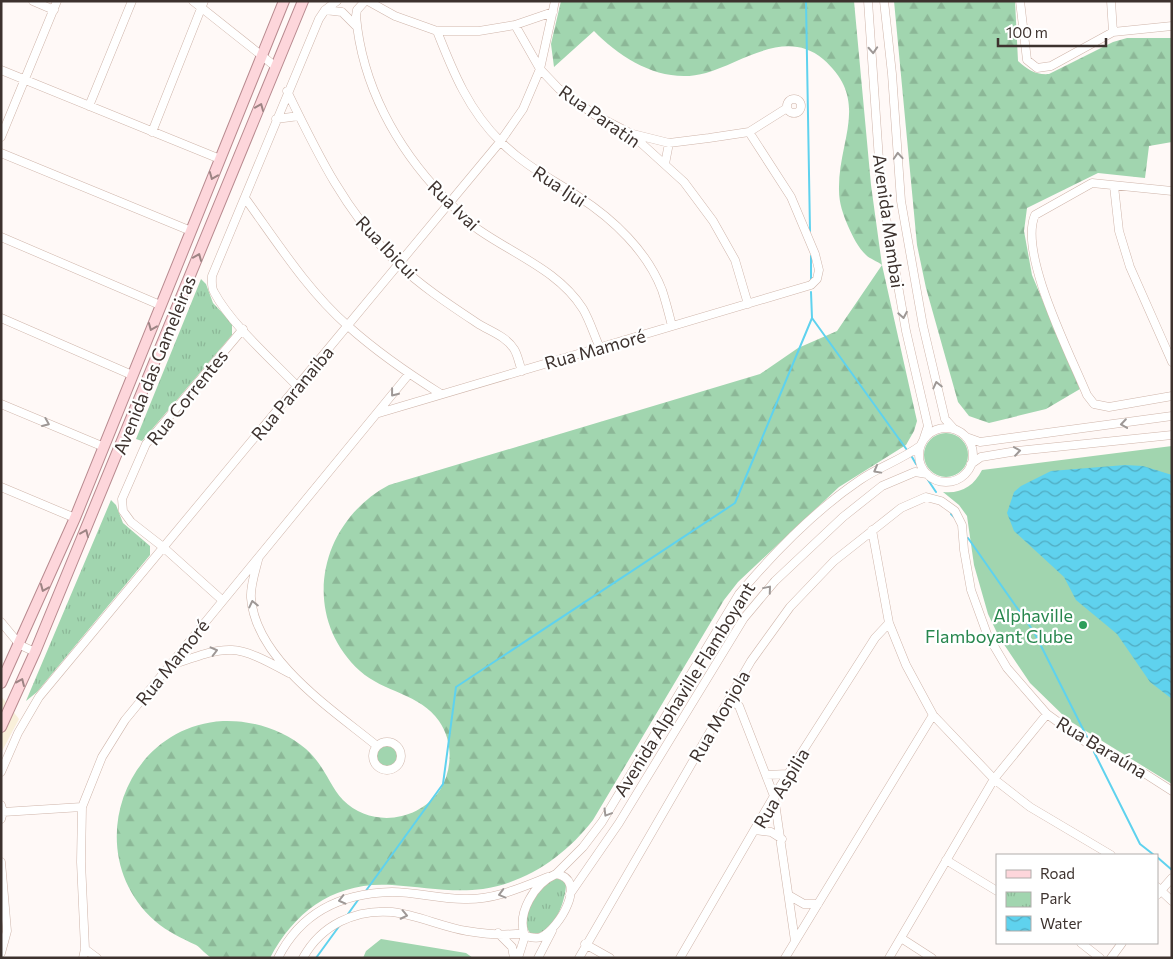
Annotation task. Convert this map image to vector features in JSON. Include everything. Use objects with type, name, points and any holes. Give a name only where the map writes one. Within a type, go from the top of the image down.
[{"type":"main road","name":"Avenida das Gameleiras","points":[[1,683],[20,645],[75,518],[284,1]]},
{"type":"main road","name":"Avenida das Gameleiras","points":[[1,727],[35,652],[303,1]]},
{"type":"main road","points":[[132,375],[141,382],[140,399]]},
{"type":"street","points":[[33,1],[54,10]]},
{"type":"street","points":[[1,137],[57,1]]},
{"type":"street","points":[[89,106],[132,1]]},
{"type":"street","points":[[193,1],[202,4],[276,67]]},
{"type":"street","points":[[297,386],[243,329],[212,290],[212,276],[287,91],[319,19],[325,10],[336,1]]},
{"type":"street","points":[[356,26],[357,10],[366,1],[395,16],[437,31],[479,31],[515,25],[552,12]]},
{"type":"street","name":"Rua Paranaiba","points":[[1,772],[18,733],[40,697],[500,142],[523,109],[540,69],[555,1]]},
{"type":"street","name":"Avenida Mambai","points":[[868,1],[881,189],[906,331],[928,426],[924,438]]},
{"type":"street","name":"Avenida Mambai","points":[[884,1],[892,74],[901,201],[923,326],[945,419],[954,429]]},
{"type":"street","points":[[1020,1],[1027,60],[1037,68],[1051,66],[1113,32],[1172,26]]},
{"type":"street","points":[[1111,1],[1113,32]]},
{"type":"street","points":[[152,132],[202,4]]},
{"type":"street","points":[[325,10],[342,12],[356,26]]},
{"type":"street","name":"Rua Paratin","points":[[515,25],[540,69],[559,89],[595,115],[630,133],[684,182],[713,220],[735,260],[748,304]]},
{"type":"street","name":"Rua Ivai","points":[[356,26],[367,73],[393,130],[424,176],[478,229],[543,268],[564,286],[584,310],[600,348]]},
{"type":"street","name":"Rua Ijui","points":[[437,31],[456,80],[477,113],[500,142],[529,166],[607,217],[629,238],[646,261],[661,288],[672,326]]},
{"type":"street","points":[[444,48],[452,31]]},
{"type":"street","points":[[1,70],[220,159]]},
{"type":"street","name":"Rua Ibicui","points":[[287,91],[331,180],[360,223],[398,264],[440,298],[502,336],[514,348],[522,371]]},
{"type":"street","points":[[630,133],[669,143],[748,132],[787,108]]},
{"type":"street","points":[[276,118],[299,116]]},
{"type":"street","name":"Rua Mamoré","points":[[379,412],[812,285],[817,279],[819,270],[815,254],[791,197],[748,132]]},
{"type":"street","points":[[665,164],[669,143]]},
{"type":"street","points":[[1,153],[190,231]]},
{"type":"street","points":[[1172,191],[1092,183],[1035,215],[1030,225],[1039,277],[1087,395],[1094,404],[1109,407],[1172,396]]},
{"type":"street","points":[[1114,186],[1119,231],[1130,267],[1172,362]]},
{"type":"street","points":[[245,198],[308,283],[348,326],[409,374],[441,394]]},
{"type":"street","points":[[238,215],[256,214]]},
{"type":"street","points":[[1,237],[160,305]]},
{"type":"street","points":[[1,318],[132,375]]},
{"type":"street","name":"Rua Correntes","points":[[222,600],[163,547],[131,522],[123,511],[122,499],[146,444],[243,329]]},
{"type":"street","name":"Rua Mamoré","points":[[83,958],[85,949],[81,862],[82,807],[102,757],[125,720],[409,374]]},
{"type":"street","points":[[1,404],[104,447]]},
{"type":"street","points":[[966,437],[973,455],[971,464],[966,472],[951,481],[935,479],[927,474],[921,466],[920,446],[924,438],[940,428],[954,429],[966,437],[980,442],[1172,416]]},
{"type":"street","points":[[971,464],[981,457],[1017,451],[1172,435]]},
{"type":"street","name":"Avenida Alphaville Flamboyant","points":[[525,935],[522,925],[527,904],[533,893],[583,847],[602,822],[739,594],[759,570],[844,492],[879,469],[920,446]]},
{"type":"street","name":"Avenida Alphaville Flamboyant","points":[[558,922],[566,909],[570,894],[619,823],[744,618],[775,582],[843,517],[882,486],[915,472],[927,474]]},
{"type":"street","points":[[1,487],[75,518]]},
{"type":"street","name":"Rua Baraúna","points":[[901,508],[926,497],[941,501],[955,511],[962,525],[971,590],[987,634],[1007,668],[1047,714],[1087,743],[1144,773],[1172,791]]},
{"type":"street","name":"Rua Monjola","points":[[579,958],[585,944],[751,661],[790,607],[834,561],[901,508]]},
{"type":"street","points":[[872,530],[889,623],[906,665],[933,714],[994,780],[1030,807],[1109,854]]},
{"type":"street","points":[[258,559],[250,597],[259,630],[270,649],[293,676],[376,746]]},
{"type":"street","points":[[1,622],[20,645],[35,652]]},
{"type":"street","name":"Rua Aspilia","points":[[680,958],[774,796],[875,638],[889,623]]},
{"type":"street","points":[[168,667],[224,648],[243,651],[262,658],[293,676]]},
{"type":"street","points":[[262,658],[270,649]]},
{"type":"street","points":[[729,699],[739,706],[774,796],[782,839],[795,941]]},
{"type":"street","points":[[785,958],[933,714]]},
{"type":"street","points":[[889,958],[994,780],[1047,714]]},
{"type":"street","points":[[766,775],[788,774]]},
{"type":"street","points":[[2,812],[82,807]]},
{"type":"street","points":[[755,830],[772,832],[782,839]]},
{"type":"street","points":[[946,860],[996,890]]},
{"type":"street","points":[[1,862],[8,931],[1,953]]},
{"type":"street","points":[[278,958],[288,938],[307,919],[335,901],[393,892],[464,899],[487,898],[507,893],[552,876],[564,875],[570,881],[570,894]]},
{"type":"street","points":[[1172,878],[1158,891],[1172,901]]},
{"type":"street","points":[[790,896],[804,904],[818,904]]},
{"type":"street","points":[[302,958],[328,927],[348,918],[373,913],[392,912],[466,931],[525,935],[533,938],[540,937],[558,922]]},
{"type":"street","points":[[538,958],[558,922]]},
{"type":"street","points":[[498,934],[512,947],[514,958]]},
{"type":"street","points":[[518,958],[525,935]]},
{"type":"street","points":[[901,938],[932,958]]},
{"type":"street","points":[[585,944],[610,958]]},
{"type":"street","points":[[1082,944],[1100,958]]},
{"type":"street","points":[[1111,958],[1121,944]]},
{"type":"street","points":[[85,949],[98,958]]},
{"type":"shaded area","points":[[1,696],[19,719],[1,753]]},
{"type":"green space","points":[[561,1],[854,1],[871,185],[882,265],[860,249],[844,217],[839,195],[840,171],[849,121],[849,105],[846,90],[837,75],[823,59],[809,50],[779,47],[764,50],[706,73],[675,76],[659,73],[631,60],[605,42],[594,31],[554,67],[551,44]]},
{"type":"green space","points":[[894,1],[1015,1],[1018,61],[1040,74],[1049,74],[1113,42],[1127,38],[1172,38],[1172,142],[1149,146],[1145,178],[1098,173],[1027,208],[1024,231],[1032,275],[1080,389],[1046,409],[989,423],[969,416],[958,402],[926,288],[917,245]]},
{"type":"green space","points":[[882,265],[917,421],[914,431],[906,445],[839,487],[738,582],[724,600],[593,820],[571,845],[545,865],[530,873],[515,880],[483,889],[449,890],[372,885],[353,888],[335,894],[319,902],[305,913],[280,941],[270,958],[212,958],[196,945],[170,932],[155,921],[132,894],[120,863],[117,830],[123,799],[137,770],[159,746],[188,729],[223,721],[234,721],[256,724],[288,736],[312,755],[343,800],[354,809],[380,818],[394,818],[420,809],[431,801],[444,782],[450,755],[447,737],[439,721],[422,705],[369,678],[360,671],[341,648],[329,624],[324,597],[325,571],[333,545],[346,522],[365,501],[389,485],[760,374],[798,348],[837,331]]},
{"type":"green space","points":[[201,279],[206,284],[213,303],[232,323],[232,335],[142,441],[136,439]]},
{"type":"green space","points":[[950,433],[962,439],[967,446],[967,464],[962,471],[955,476],[942,477],[934,474],[927,467],[924,451],[927,443],[934,436]]},
{"type":"green space","name":"Alphaville Flamboyant Clube","points":[[1172,446],[1172,784],[1068,720],[1030,683],[999,637],[988,614],[974,565],[967,516],[959,505],[943,492],[956,492],[966,488],[979,476],[982,470]]},
{"type":"green space","points":[[111,500],[116,505],[123,523],[150,546],[150,555],[37,692],[26,701]]},
{"type":"green space","points":[[387,745],[395,748],[398,756],[395,764],[387,767],[379,764],[376,756],[379,748]]},
{"type":"green space","points":[[556,878],[566,882],[564,898],[557,917],[545,931],[538,934],[530,933],[526,918],[528,910],[543,887]]},
{"type":"green space","points":[[381,939],[466,953],[473,958],[363,958],[366,951]]},
{"type":"water","points":[[1125,465],[1143,466],[1172,475],[1172,699],[1150,682],[1117,634],[1076,600],[1064,577],[1014,531],[1007,513],[1014,492],[1021,486],[1051,471]]},
{"type":"waterway","points":[[806,1],[810,231]]},
{"type":"waterway","points":[[811,256],[811,280]]},
{"type":"waterway","points":[[365,892],[443,784],[456,687],[735,503],[812,318],[811,292]]},
{"type":"waterway","points":[[812,318],[907,450]]},
{"type":"waterway","points":[[912,457],[916,464]]},
{"type":"waterway","points":[[928,480],[936,492]]},
{"type":"waterway","points":[[951,514],[955,518]]},
{"type":"waterway","points":[[968,538],[1034,632],[1087,737]]},
{"type":"waterway","points":[[1094,752],[1140,844],[1153,854]]},
{"type":"waterway","points":[[1158,858],[1172,870]]},
{"type":"waterway","points":[[348,914],[358,900]]},
{"type":"waterway","points":[[316,958],[340,925]]},
{"type":"place","name":"Alphaville Flamboyant Clube","points":[[1083,625]]}]
